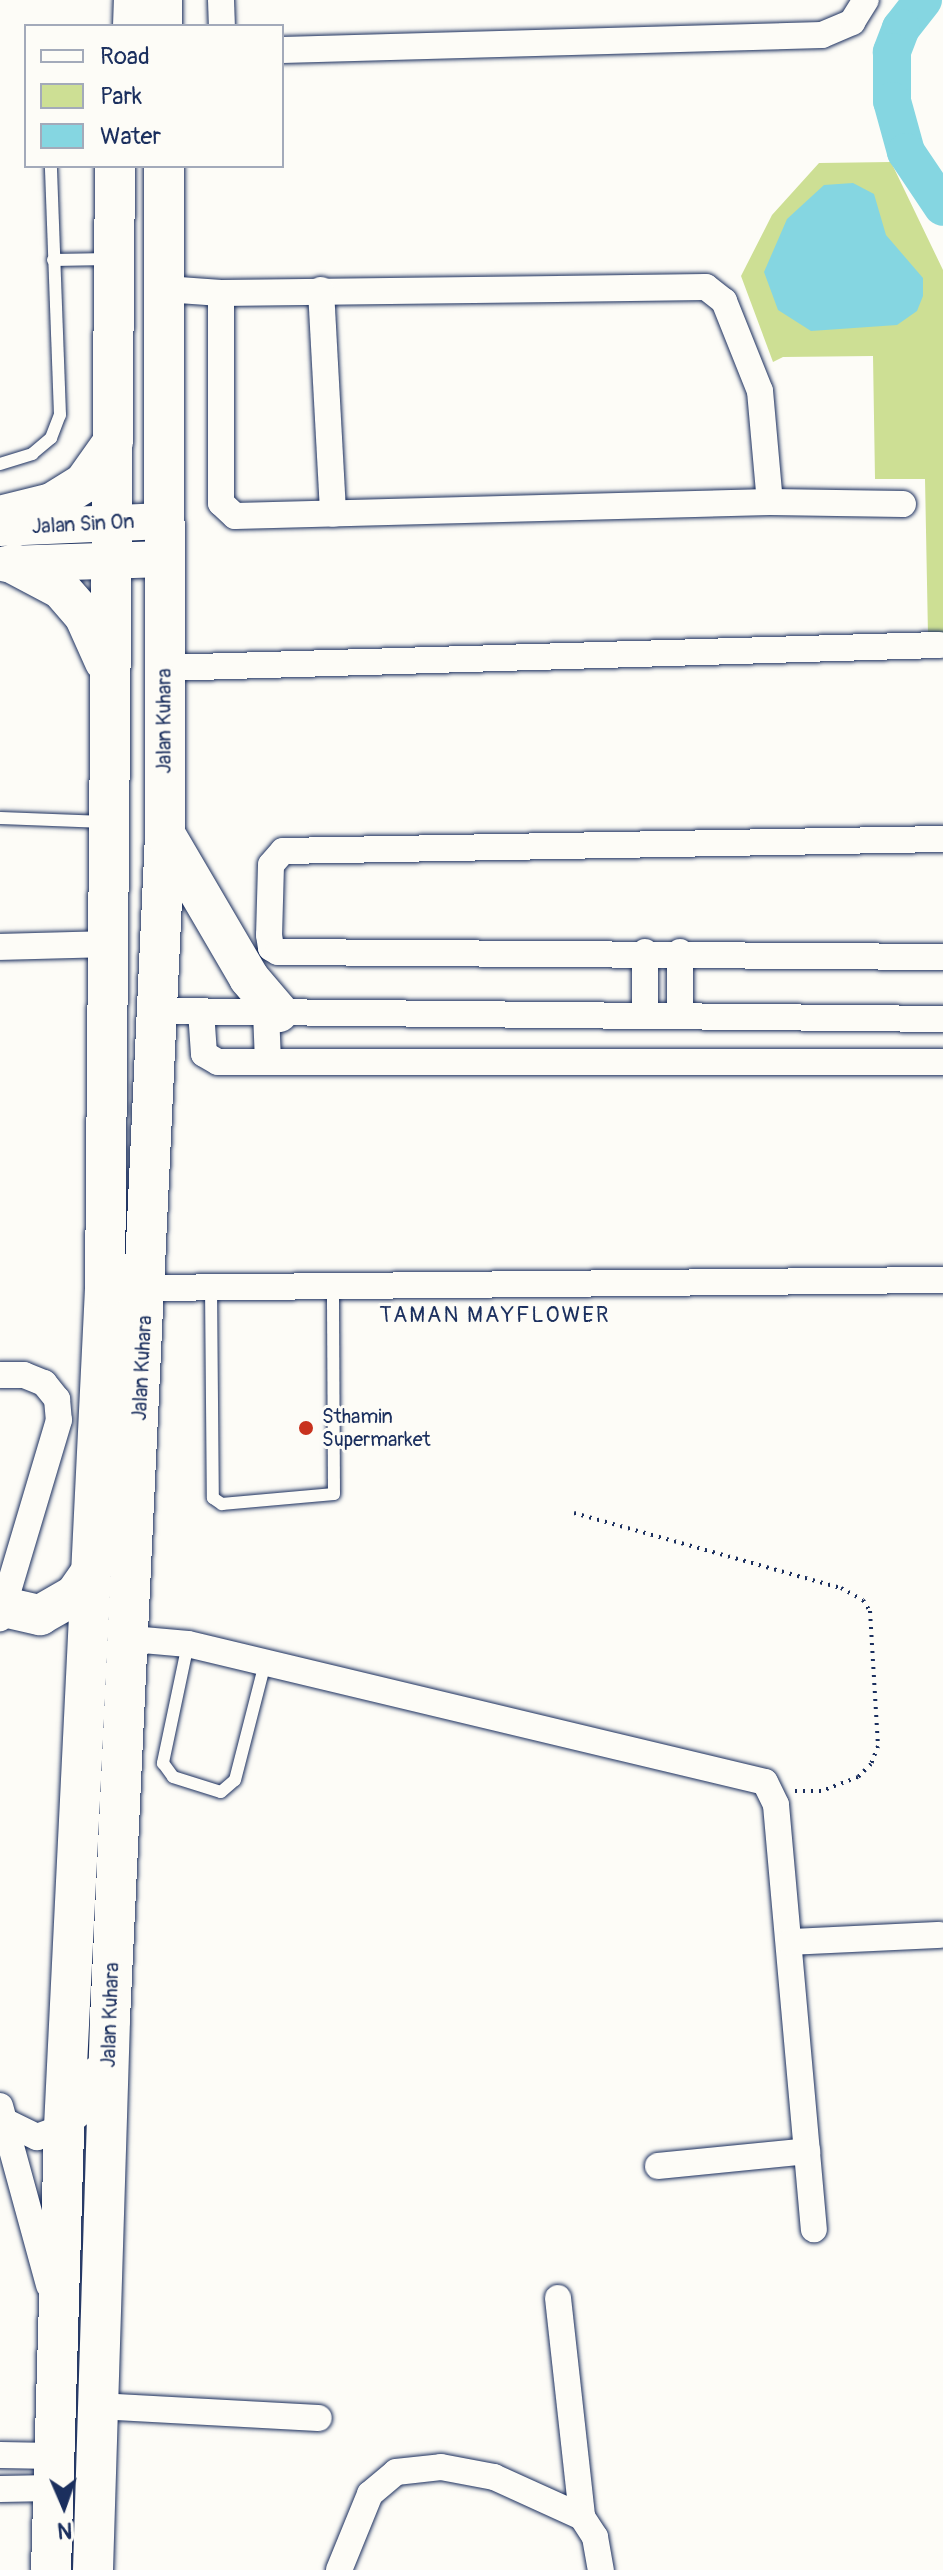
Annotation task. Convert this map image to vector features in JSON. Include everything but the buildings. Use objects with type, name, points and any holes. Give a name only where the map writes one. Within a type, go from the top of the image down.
[{"type":"main road","points":[[117,0],[117,24]]},
{"type":"main road","points":[[133,24],[134,0]]},
{"type":"main road","points":[[162,0],[162,24]]},
{"type":"main road","name":"Jalan Kuhara","points":[[51,2570],[64,2127],[89,1575],[102,1382],[115,168]]},
{"type":"main road","name":"Jalan Kuhara","points":[[93,2570],[125,1657],[147,1288],[165,834],[164,168]]},
{"type":"main road","points":[[0,516],[52,503],[84,483],[113,442]]},
{"type":"main road","name":"Jalan Sin On","points":[[5,552],[111,522],[165,540]]},
{"type":"main road","name":"Jalan Sin On","points":[[5,552],[110,562],[165,540]]},
{"type":"main road","points":[[5,552],[61,589],[84,615],[110,673]]},
{"type":"main road","points":[[165,834],[272,1012]]},
{"type":"main road","points":[[107,1127],[122,1115],[133,1029],[138,1017],[158,1011]]},
{"type":"main road","points":[[2,1612],[40,1615],[75,1595],[89,1575]]},
{"type":"street","points":[[221,0],[222,24]]},
{"type":"street","points":[[284,50],[822,35],[852,22],[866,0]]},
{"type":"street","points":[[165,289],[221,293],[706,287],[724,301],[760,391],[770,502]]},
{"type":"street","points":[[321,290],[333,514]]},
{"type":"street","points":[[221,293],[221,503],[235,516],[770,502],[903,504]]},
{"type":"street","points":[[163,668],[940,645]]},
{"type":"street","points":[[943,839],[283,851],[271,865],[269,935],[271,948],[278,952],[680,952],[943,957]]},
{"type":"street","points":[[0,947],[107,944]]},
{"type":"street","points":[[645,952],[645,1015]]},
{"type":"street","points":[[680,952],[680,1016]]},
{"type":"street","points":[[158,1011],[943,1019]]},
{"type":"street","points":[[201,1011],[209,1060],[943,1062]]},
{"type":"street","points":[[268,1062],[272,1012]]},
{"type":"street","points":[[820,1017],[821,1063]]},
{"type":"street","points":[[147,1288],[943,1280]]},
{"type":"street","points":[[0,1375],[24,1375],[44,1383],[57,1399],[59,1420],[2,1612]]},
{"type":"street","points":[[125,1657],[143,1640],[188,1644],[751,1775],[772,1791],[790,1942],[814,2229]]},
{"type":"street","points":[[790,1942],[940,1935]]},
{"type":"street","points":[[2,2114],[37,2137],[64,2127],[86,2108],[110,2019]]},
{"type":"street","points":[[2,2114],[58,2319]]},
{"type":"street","points":[[658,2166],[807,2151]]},
{"type":"street","points":[[558,2298],[582,2517],[595,2537],[601,2570]]},
{"type":"street","points":[[97,2406],[319,2418]]},
{"type":"street","points":[[0,2455],[53,2472]]},
{"type":"street","points":[[339,2570],[370,2494],[396,2472],[441,2467],[494,2477],[582,2517]]},
{"type":"street","points":[[0,2489],[53,2472]]},
{"type":"lane","points":[[0,464],[32,454],[51,438],[60,415],[51,168]]},
{"type":"lane","points":[[53,260],[113,259]]},
{"type":"lane","points":[[0,818],[108,822]]},
{"type":"lane","points":[[211,1287],[213,1498],[222,1504],[328,1499],[334,1494],[333,1286]]},
{"type":"lane","points":[[188,1644],[163,1763],[173,1777],[221,1792],[235,1780],[265,1663]]},
{"type":"path","points":[[574,1513],[841,1588],[863,1600],[870,1611],[878,1746],[871,1764],[858,1777],[821,1791],[772,1791]]},
{"type":"green space","points":[[891,162],[943,270],[943,635],[928,635],[925,479],[875,479],[873,356],[783,357],[773,362],[741,276],[772,215],[819,163]]},
{"type":"water","points":[[853,183],[874,194],[886,235],[923,278],[923,296],[917,311],[897,325],[811,331],[778,310],[764,272],[787,219],[824,185]]},
{"type":"waterway","points":[[923,0],[901,28],[892,52],[892,101],[906,152],[943,207]]},
{"type":"place","name":"Sthamin Supermarket","points":[[306,1428]]},
{"type":"district","name":"TAMAN MAYFLOWER","points":[[495,1316]]}]
